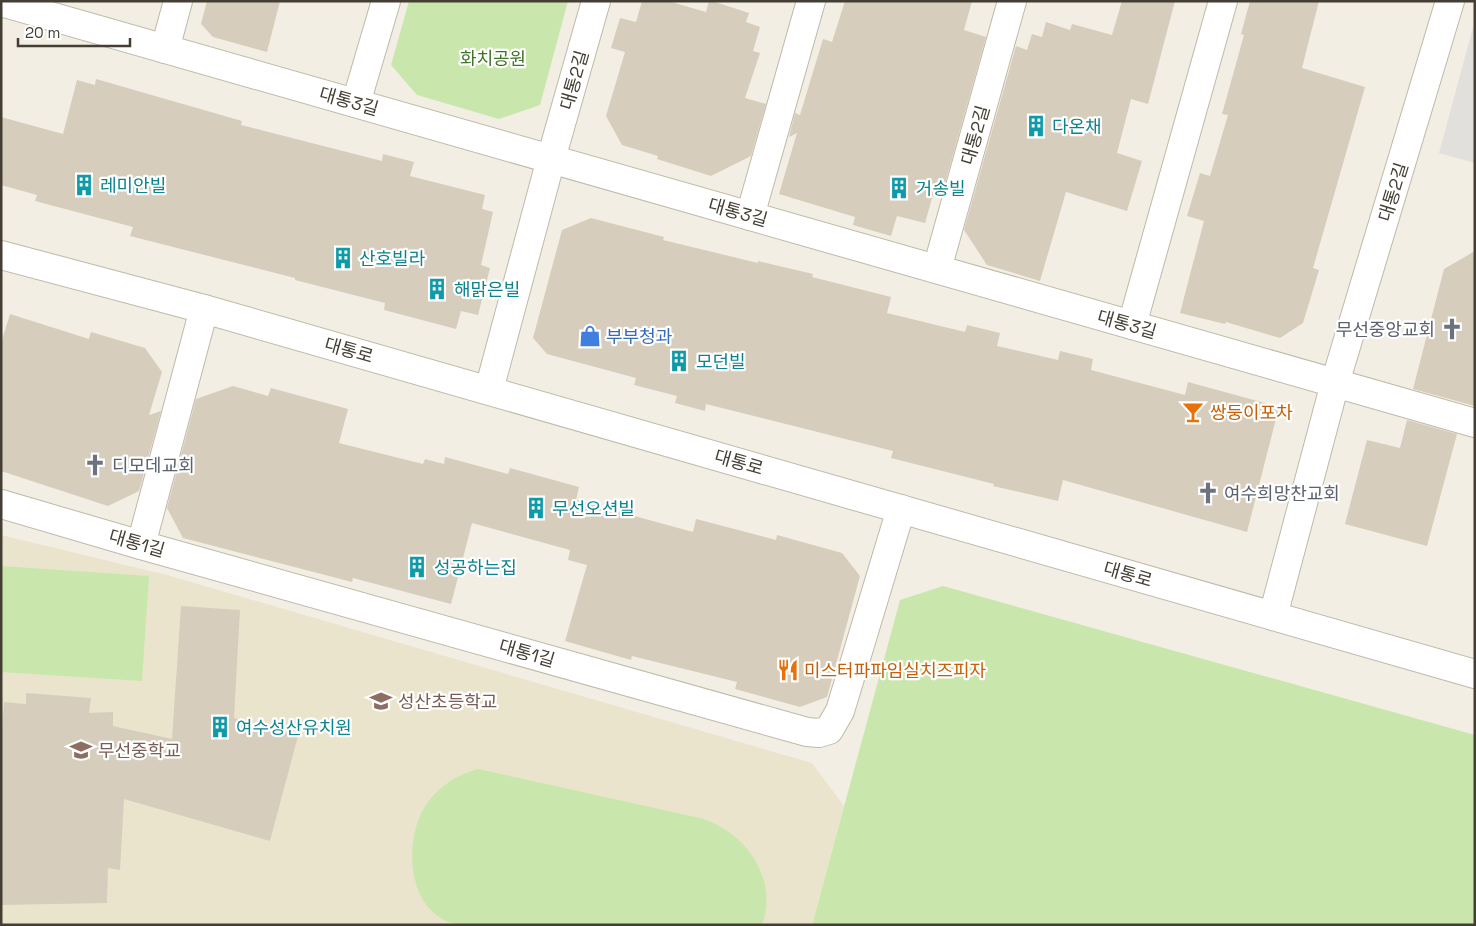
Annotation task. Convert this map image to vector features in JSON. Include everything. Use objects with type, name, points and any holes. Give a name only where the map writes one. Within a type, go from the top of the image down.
[{"type":"street","points":[[165,49],[178,1]]},
{"type":"street","points":[[356,103],[386,1]]},
{"type":"street","name":"대통2길","points":[[490,390],[551,159],[596,1]]},
{"type":"street","points":[[750,216],[811,1]]},
{"type":"street","name":"대통2길","points":[[937,269],[1012,1]]},
{"type":"street","points":[[1132,325],[1223,1]]},
{"type":"street","name":"대통2길","points":[[1273,616],[1335,383],[1450,1]]},
{"type":"street","name":"대통3길","points":[[1,2],[1475,423]]},
{"type":"street","name":"대통로","points":[[1,255],[204,309],[490,390],[1475,674]]},
{"type":"street","points":[[141,545],[204,309]]},
{"type":"street","name":"대통1길","points":[[1,504],[807,732],[819,733],[829,730],[840,711],[901,509]]},
{"type":"shaded area","points":[[1475,20],[1475,163],[1439,153]]},
{"type":"shaded area","name":"성산초등학교","points":[[1,535],[167,575],[812,763],[844,806],[812,925],[1,925]]},
{"type":"green space","name":"화치공원","points":[[409,1],[568,1],[540,105],[499,119],[417,95],[391,65]]},
{"type":"green space","points":[[1,566],[149,576],[142,681],[1,672]]},
{"type":"green space","points":[[943,586],[1475,735],[1475,925],[812,925],[900,600]]},
{"type":"green space","points":[[478,769],[700,818],[716,824],[744,845],[762,874],[766,890],[766,907],[762,925],[461,925],[446,921],[432,912],[423,899],[416,883],[412,849],[415,831],[420,816],[438,790],[457,777]]},
{"type":"building","points":[[207,1],[280,1],[267,52],[213,37],[201,24]]},
{"type":"building","points":[[642,1],[668,1],[706,12],[709,1],[712,1],[749,13],[746,22],[760,27],[753,51],[760,53],[745,98],[766,104],[751,156],[711,176],[657,159],[658,156],[622,145],[606,116],[625,52],[611,48],[620,18],[636,22]]},
{"type":"building","points":[[845,1],[972,1],[964,30],[986,37],[942,194],[936,184],[925,223],[897,216],[891,236],[853,225],[855,217],[779,194],[797,133],[789,137],[795,113],[800,115],[823,39],[832,42]]},
{"type":"building","points":[[1122,1],[1175,1],[1148,104],[1131,99],[1117,153],[1142,161],[1127,211],[1066,192],[1040,281],[987,265],[964,230],[1016,46],[1027,50],[1032,34],[1042,37],[1046,22],[1070,30],[1072,24],[1112,35]]},
{"type":"building","points":[[1250,1],[1319,1],[1302,68],[1365,87],[1313,268],[1319,270],[1303,323],[1280,338],[1226,322],[1225,324],[1180,313],[1204,221],[1187,216],[1200,173],[1210,176],[1228,115],[1222,114],[1244,35],[1241,34]]},
{"type":"building","points":[[96,79],[242,121],[241,125],[382,161],[383,154],[414,162],[410,176],[485,195],[482,209],[493,212],[481,265],[490,268],[478,315],[461,311],[456,329],[384,310],[385,303],[130,236],[133,227],[35,201],[37,195],[1,185],[1,117],[63,134],[77,80],[95,85]]},
{"type":"building","points":[[591,218],[664,237],[663,240],[813,274],[812,277],[891,297],[887,313],[965,332],[967,325],[1000,333],[997,346],[1058,360],[1060,351],[1093,359],[1091,370],[1185,395],[1188,382],[1279,407],[1247,532],[1063,480],[1058,501],[993,486],[994,484],[891,458],[893,451],[706,404],[705,411],[675,403],[677,396],[634,385],[636,378],[547,354],[533,338],[562,230]]},
{"type":"building","name":"무선중앙교회","points":[[1475,251],[1475,406],[1413,389],[1444,269]]},
{"type":"building","points":[[10,314],[89,339],[91,332],[145,348],[162,372],[149,415],[161,411],[139,491],[108,506],[1,471],[1,343]]},
{"type":"building","points":[[233,386],[268,396],[271,388],[348,409],[339,443],[423,464],[425,459],[444,464],[445,457],[508,474],[510,468],[579,487],[576,500],[693,532],[696,519],[776,540],[777,535],[842,553],[860,576],[827,697],[800,707],[735,689],[737,682],[632,656],[631,660],[565,641],[587,565],[568,560],[570,550],[472,523],[451,604],[353,578],[352,582],[183,538],[167,508],[196,399]]},
{"type":"building","points":[[1407,420],[1457,434],[1427,546],[1345,524],[1367,440],[1400,448]]},
{"type":"building","points":[[181,606],[240,610],[234,718],[298,736],[270,841],[124,799],[120,870],[108,868],[107,903],[1,905],[1,740],[4,702],[26,704],[26,693],[91,698],[89,713],[113,712],[113,726],[172,739]]},
{"type":"place","name":"다온채","points":[[1036,126]]},
{"type":"place","name":"레미안빌","points":[[84,185]]},
{"type":"place","name":"거송빌","points":[[899,188]]},
{"type":"place","name":"산호빌라","points":[[343,258]]},
{"type":"place","name":"해맑은빌","points":[[437,289]]},
{"type":"place","name":"무선중앙교회","points":[[1452,329]]},
{"type":"place","name":"부부청과","points":[[590,336]]},
{"type":"place","name":"모던빌","points":[[679,361]]},
{"type":"place","name":"쌍둥이포차","points":[[1193,412]]},
{"type":"place","name":"디모데교회","points":[[95,465]]},
{"type":"place","name":"여수희망찬교회","points":[[1208,493]]},
{"type":"place","name":"무선오션빌","points":[[536,508]]},
{"type":"place","name":"성공하는집","points":[[417,567]]},
{"type":"place","name":"미스터파파임실치즈피자","points":[[788,670]]},
{"type":"place","name":"성산초등학교","points":[[381,701]]},
{"type":"place","name":"여수성산유치원","points":[[220,727]]},
{"type":"place","name":"무선중학교","points":[[81,750]]}]
